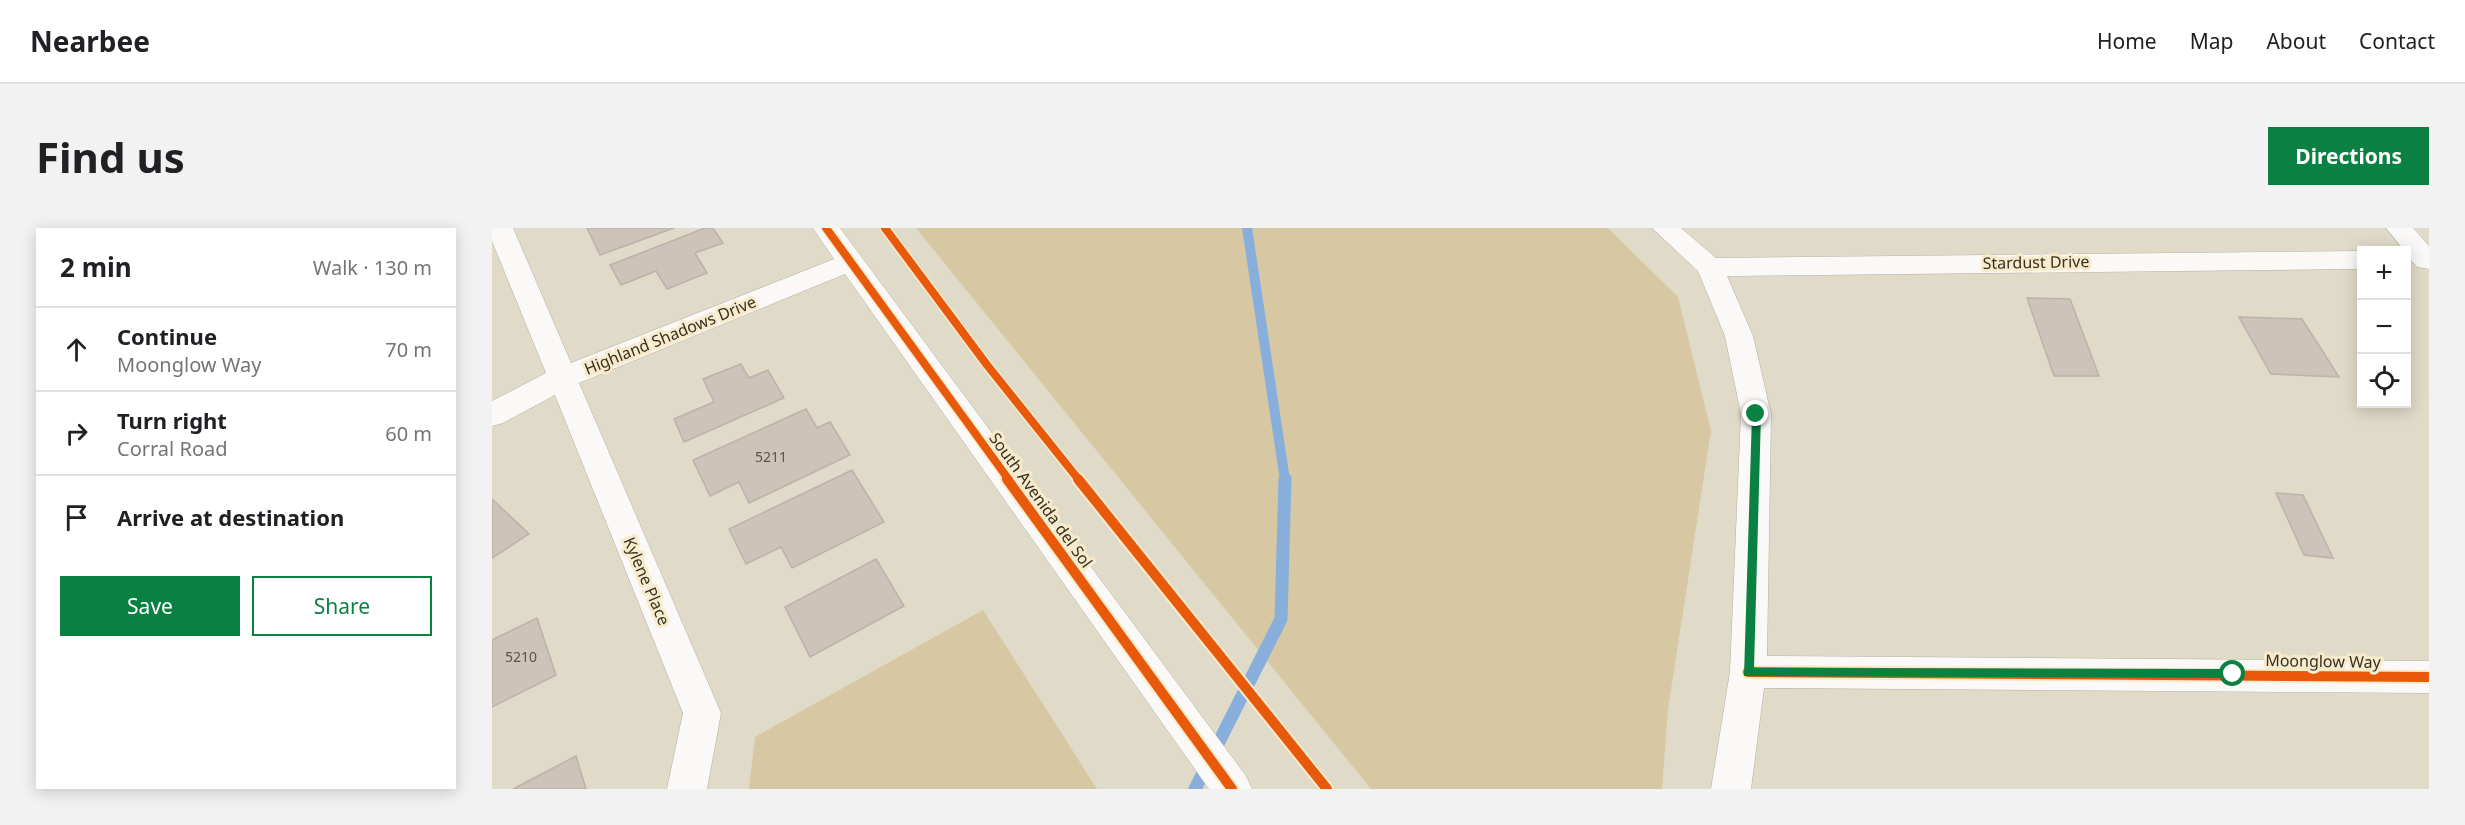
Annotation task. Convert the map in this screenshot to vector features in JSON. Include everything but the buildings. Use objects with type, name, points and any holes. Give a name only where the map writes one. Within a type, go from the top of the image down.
[{"type":"street","name":"Kylene Place","points":[[500,228],[702,713],[687,789]]},
{"type":"street","name":"South Avenida del Sol","points":[[826,228],[1232,789]]},
{"type":"street","points":[[1665,228],[1710,267],[1739,336],[1756,414],[1748,672],[1731,789]]},
{"type":"street","points":[[2399,228],[2421,261]]},
{"type":"street","name":"Stardust Drive","points":[[1710,267],[2357,260]]},
{"type":"street","name":"Highland Shadows Drive","points":[[492,415],[562,378],[851,262]]},
{"type":"street","name":"Moonglow Way","points":[[1748,672],[2429,677]]},
{"type":"shaded area","points":[[916,228],[1608,228],[1678,297],[1711,431],[1668,709],[1662,789],[1371,789]]},
{"type":"shaded area","points":[[983,610],[1097,789],[749,789],[755,737]]},
{"type":"waterway","points":[[1247,228],[1285,480]]},
{"type":"waterway","points":[[1195,789],[1281,619],[1285,480]]},
{"type":"cycle path","points":[[826,228],[1232,789]]},
{"type":"cycle path","points":[[885,228],[987,365],[1327,789]]},
{"type":"cycle path","points":[[1748,672],[2429,677]]},
{"type":"route","points":[[1756,414],[1748,672],[2233,674]]}]
